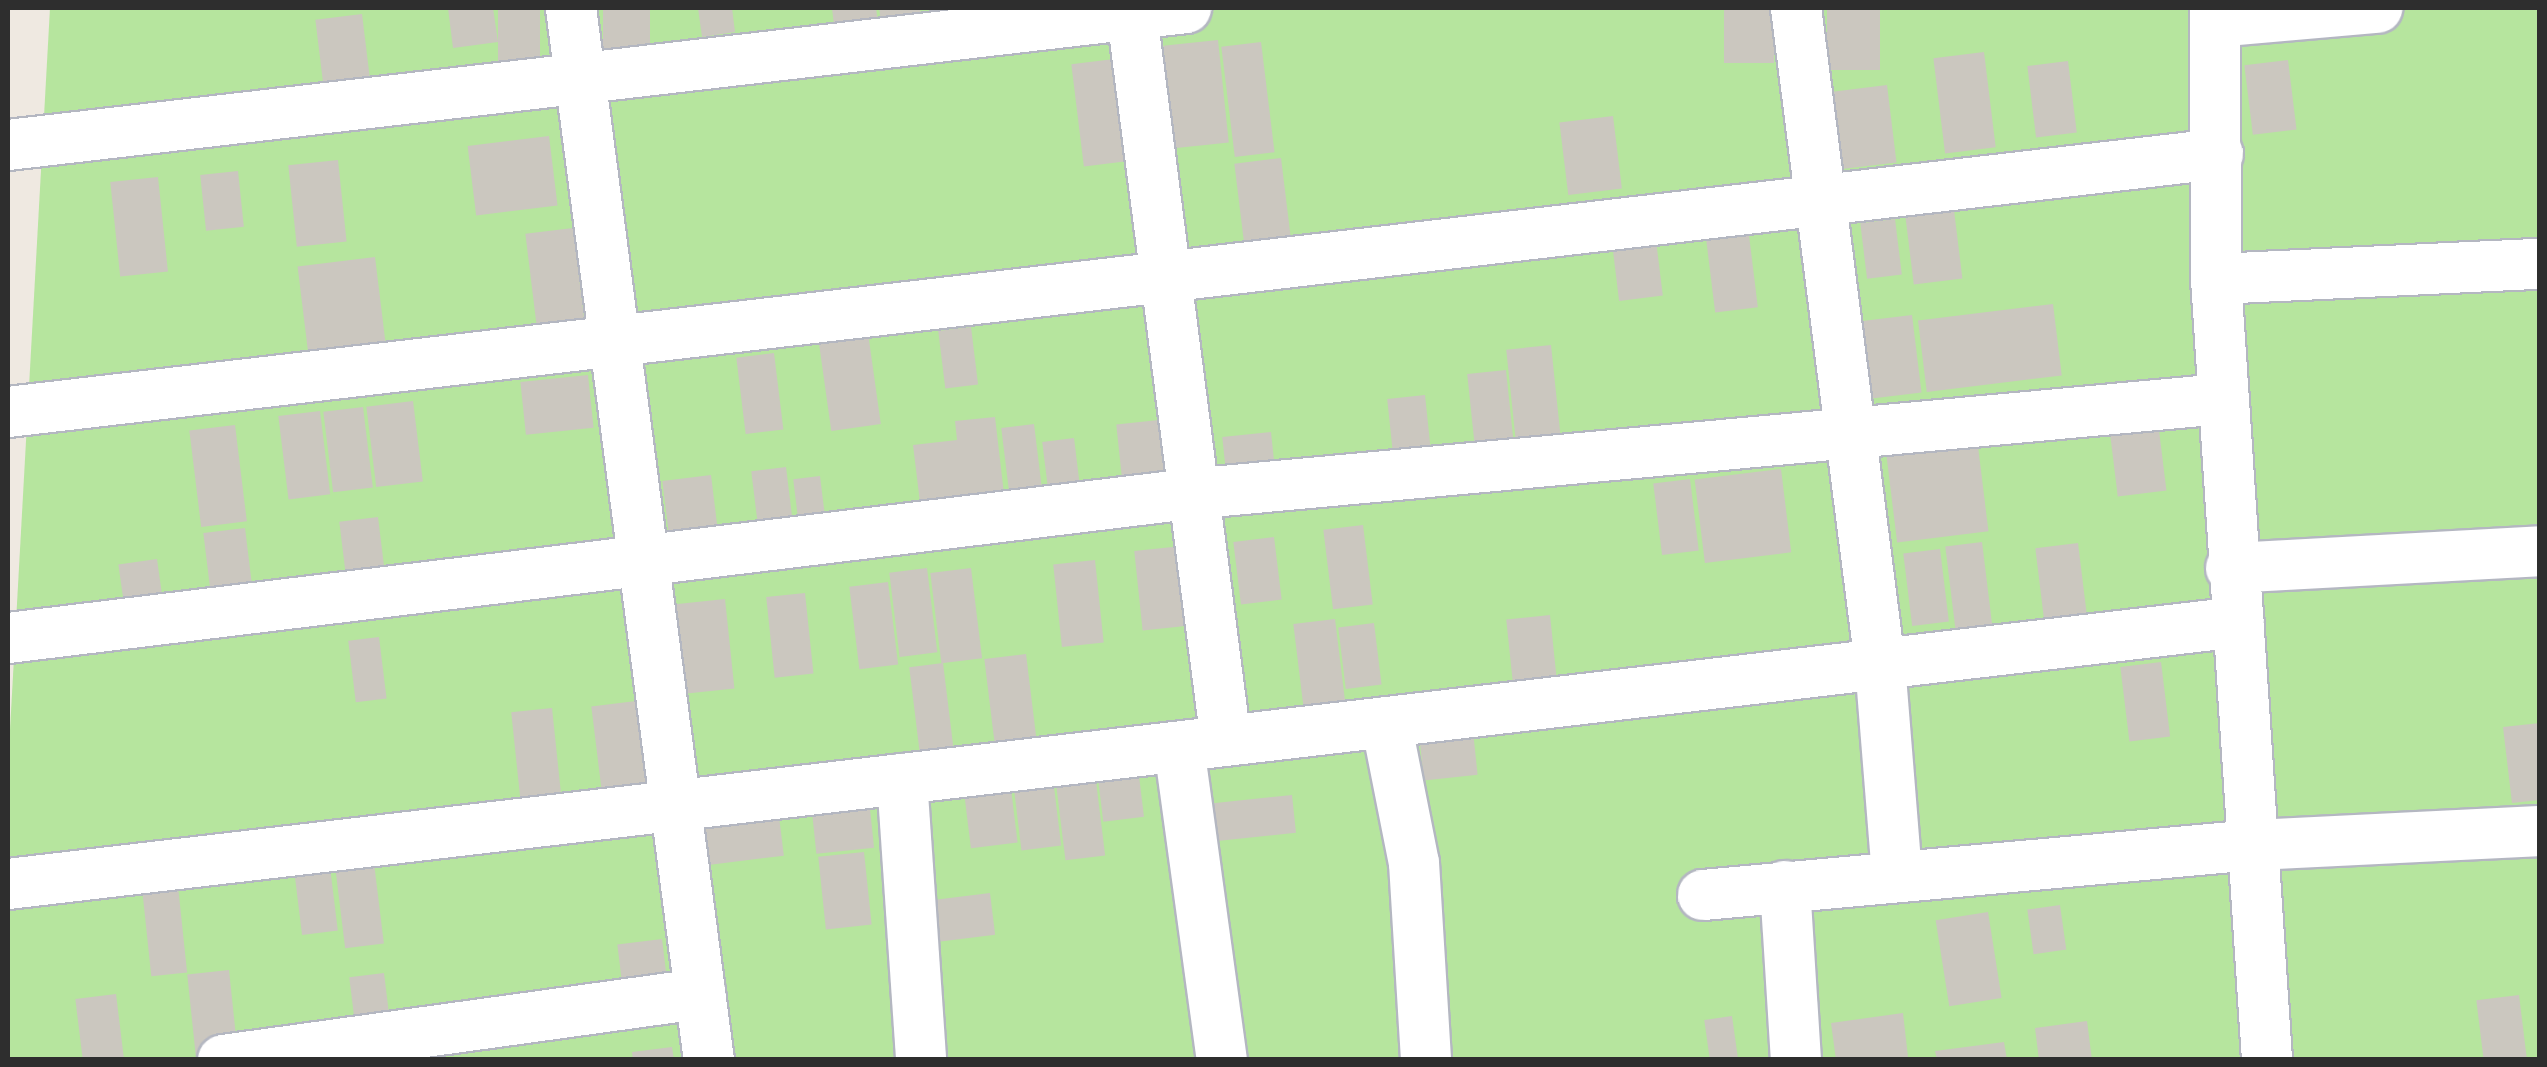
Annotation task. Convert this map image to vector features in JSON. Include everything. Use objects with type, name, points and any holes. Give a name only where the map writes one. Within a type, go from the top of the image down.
[{"type":"street","points":[[572,8],[709,1060]]},
{"type":"street","points":[[8,144],[581,80],[1131,11],[1186,8]]},
{"type":"street","points":[[1796,8],[1847,435],[1880,664],[1896,874]]},
{"type":"street","points":[[2267,1060],[2239,622],[2231,568],[2216,279],[2216,15],[2377,8]]},
{"type":"street","points":[[1131,11],[1190,494],[1222,1060]]},
{"type":"street","points":[[8,412],[2218,154]]},
{"type":"street","points":[[2216,279],[2540,264]]},
{"type":"street","points":[[8,638],[645,567],[1190,494],[2222,399]]},
{"type":"street","points":[[2231,568],[2540,552]]},
{"type":"street","points":[[8,884],[2239,622]]},
{"type":"street","points":[[1386,722],[1414,863],[1426,1060]]},
{"type":"street","points":[[902,779],[921,1060]]},
{"type":"street","points":[[1702,895],[1896,874],[2254,845],[2540,831]]},
{"type":"street","points":[[1785,886],[1796,1060]]},
{"type":"street","points":[[223,1060],[700,994]]},
{"type":"green space","points":[[50,8],[2539,8],[2539,1059],[8,1059],[8,766]]},
{"type":"building","points":[[448,8],[493,8],[498,42],[453,48]]},
{"type":"building","points":[[498,8],[540,8],[540,80],[498,80]]},
{"type":"building","points":[[603,8],[650,8],[650,68],[603,68]]},
{"type":"building","points":[[698,8],[732,8],[735,32],[702,37]]},
{"type":"building","points":[[832,8],[876,8],[879,29],[835,34]]},
{"type":"building","points":[[879,8],[920,8],[922,23],[882,28]]},
{"type":"building","points":[[1724,8],[1774,8],[1774,63],[1724,63]]},
{"type":"building","points":[[1827,8],[1880,8],[1880,70],[1827,70]]},
{"type":"building","points":[[362,14],[372,93],[325,99],[315,20]]},
{"type":"building","points":[[1218,40],[1229,142],[1174,148],[1163,46]]},
{"type":"building","points":[[1261,42],[1275,152],[1235,157],[1221,47]]},
{"type":"building","points":[[1984,52],[1996,147],[1945,153],[1933,58]]},
{"type":"building","points":[[1114,59],[1127,161],[1084,166],[1071,64]]},
{"type":"building","points":[[2288,60],[2297,129],[2253,135],[2244,65]]},
{"type":"building","points":[[2068,61],[2077,132],[2036,137],[2027,66]]},
{"type":"building","points":[[1887,85],[1897,162],[1842,169],[1832,92]]},
{"type":"building","points":[[1613,116],[1622,188],[1568,195],[1559,123]]},
{"type":"building","points":[[549,136],[558,205],[476,215],[468,146]]},
{"type":"building","points":[[1281,158],[1291,236],[1244,242],[1234,164]]},
{"type":"building","points":[[338,160],[347,242],[297,247],[288,165]]},
{"type":"building","points":[[238,171],[244,227],[206,231],[200,175]]},
{"type":"building","points":[[158,177],[168,271],[120,276],[110,182]]},
{"type":"building","points":[[1953,202],[1962,278],[1914,284],[1904,208]]},
{"type":"building","points":[[1747,219],[1758,307],[1715,313],[1704,224]]},
{"type":"building","points":[[1895,219],[1902,275],[1867,279],[1860,223]]},
{"type":"building","points":[[573,228],[585,328],[538,334],[525,234]]},
{"type":"building","points":[[1655,232],[1663,296],[1619,301],[1611,237]]},
{"type":"building","points":[[375,257],[387,352],[309,362],[298,267]]},
{"type":"building","points":[[2053,304],[2062,375],[1927,392],[1918,321]]},
{"type":"building","points":[[1912,315],[1922,392],[1872,399],[1862,321]]},
{"type":"building","points":[[971,327],[978,385],[945,389],[938,331]]},
{"type":"building","points":[[868,333],[881,424],[831,431],[818,340]]},
{"type":"building","points":[[1551,345],[1561,442],[1516,447],[1506,350]]},
{"type":"building","points":[[774,353],[783,429],[746,434],[736,358]]},
{"type":"building","points":[[1506,370],[1514,445],[1475,449],[1467,374]]},
{"type":"building","points":[[588,375],[594,428],[526,435],[520,382]]},
{"type":"building","points":[[1425,395],[1432,460],[1394,464],[1387,399]]},
{"type":"building","points":[[413,401],[423,481],[376,487],[366,407]]},
{"type":"building","points":[[363,407],[373,487],[333,492],[323,412]]},
{"type":"building","points":[[320,411],[330,494],[289,499],[278,416]]},
{"type":"building","points":[[995,417],[1006,511],[923,527],[913,445],[957,440],[955,421]]},
{"type":"building","points":[[1168,419],[1176,492],[1124,497],[1116,424]]},
{"type":"building","points":[[2158,422],[2166,490],[2118,496],[2109,428]]},
{"type":"building","points":[[1034,424],[1044,507],[1011,511],[1001,428]]},
{"type":"building","points":[[235,425],[247,521],[201,527],[189,431]]},
{"type":"building","points":[[1271,432],[1276,477],[1227,482],[1222,437]]},
{"type":"building","points":[[1074,438],[1081,496],[1049,499],[1042,442]]},
{"type":"building","points":[[1977,438],[1988,531],[1897,543],[1886,449]]},
{"type":"building","points":[[786,467],[794,530],[759,534],[751,471]]},
{"type":"building","points":[[1781,469],[1791,552],[1705,563],[1695,480]]},
{"type":"building","points":[[711,475],[720,551],[672,557],[662,481]]},
{"type":"building","points":[[820,476],[826,526],[799,529],[793,479]]},
{"type":"building","points":[[1690,479],[1699,550],[1662,555],[1653,484]]},
{"type":"building","points":[[378,517],[387,592],[349,597],[339,522]]},
{"type":"building","points":[[1363,525],[1373,604],[1333,609],[1323,530]]},
{"type":"building","points":[[245,528],[255,607],[213,613],[203,533]]},
{"type":"building","points":[[1274,537],[1282,600],[1241,605],[1233,542]]},
{"type":"building","points":[[1982,542],[1992,626],[1956,631],[1945,547]]},
{"type":"building","points":[[2078,543],[2087,615],[2044,621],[2035,548]]},
{"type":"building","points":[[1182,546],[1190,626],[1143,631],[1134,551]]},
{"type":"building","points":[[1940,549],[1949,621],[1912,626],[1903,554]]},
{"type":"building","points":[[157,559],[165,618],[127,624],[118,564]]},
{"type":"building","points":[[1095,560],[1104,643],[1062,647],[1053,564]]},
{"type":"building","points":[[927,568],[937,652],[900,657],[889,573]]},
{"type":"building","points":[[971,568],[982,658],[941,663],[930,573]]},
{"type":"building","points":[[888,582],[898,664],[859,669],[849,587]]},
{"type":"building","points":[[805,593],[813,674],[775,678],[766,597]]},
{"type":"building","points":[[725,599],[734,689],[685,694],[675,604]]},
{"type":"building","points":[[1550,615],[1557,678],[1513,682],[1506,620]]},
{"type":"building","points":[[1335,619],[1345,701],[1303,706],[1293,624]]},
{"type":"building","points":[[1374,623],[1382,685],[1346,689],[1338,627]]},
{"type":"building","points":[[379,637],[387,699],[356,702],[348,641]]},
{"type":"building","points":[[1026,654],[1036,739],[995,744],[984,659]]},
{"type":"building","points":[[2161,662],[2170,736],[2129,741],[2120,667]]},
{"type":"building","points":[[943,663],[954,749],[920,753],[909,667]]},
{"type":"building","points":[[636,701],[646,784],[602,790],[591,706]]},
{"type":"building","points":[[552,708],[561,797],[521,801],[511,712]]},
{"type":"building","points":[[2540,723],[2540,800],[2512,803],[2503,727]]},
{"type":"building","points":[[1473,731],[1478,775],[1424,780],[1419,737]]},
{"type":"building","points":[[1139,776],[1144,817],[1103,822],[1098,781]]},
{"type":"building","points":[[1096,781],[1105,855],[1065,860],[1056,786]]},
{"type":"building","points":[[1054,787],[1061,846],[1021,850],[1014,792]]},
{"type":"building","points":[[1011,789],[1018,843],[971,848],[964,795]]},
{"type":"building","points":[[1292,795],[1296,833],[1212,842],[1208,804]]},
{"type":"building","points":[[778,808],[784,856],[702,866],[697,818]]},
{"type":"building","points":[[870,809],[874,848],[816,854],[812,815]]},
{"type":"building","points":[[864,852],[872,925],[826,929],[818,857]]},
{"type":"building","points":[[374,863],[384,943],[345,948],[335,868]]},
{"type":"building","points":[[330,867],[338,931],[302,935],[294,871]]},
{"type":"building","points":[[178,886],[187,973],[151,976],[142,890]]},
{"type":"building","points":[[990,893],[995,935],[939,942],[933,900]]},
{"type":"building","points":[[2060,905],[2066,950],[2034,954],[2027,910]]},
{"type":"building","points":[[1988,912],[2002,998],[1949,1006],[1936,920]]},
{"type":"building","points":[[662,939],[669,997],[624,1002],[617,944]]},
{"type":"building","points":[[229,970],[238,1054],[196,1058],[187,974]]},
{"type":"building","points":[[384,973],[391,1034],[357,1038],[349,977]]},
{"type":"building","points":[[116,994],[124,1060],[83,1060],[75,999]]},
{"type":"building","points":[[2519,995],[2527,1060],[2484,1060],[2476,1000]]},
{"type":"building","points":[[1903,1013],[1908,1057],[1836,1060],[1831,1023]]},
{"type":"building","points":[[1732,1016],[1738,1060],[1710,1060],[1704,1020]]},
{"type":"building","points":[[2087,1021],[2092,1060],[2039,1060],[2035,1028]]},
{"type":"building","points":[[2004,1042],[2007,1060],[1937,1060],[1935,1051]]},
{"type":"building","points":[[672,1047],[674,1060],[633,1060],[632,1052]]}]
